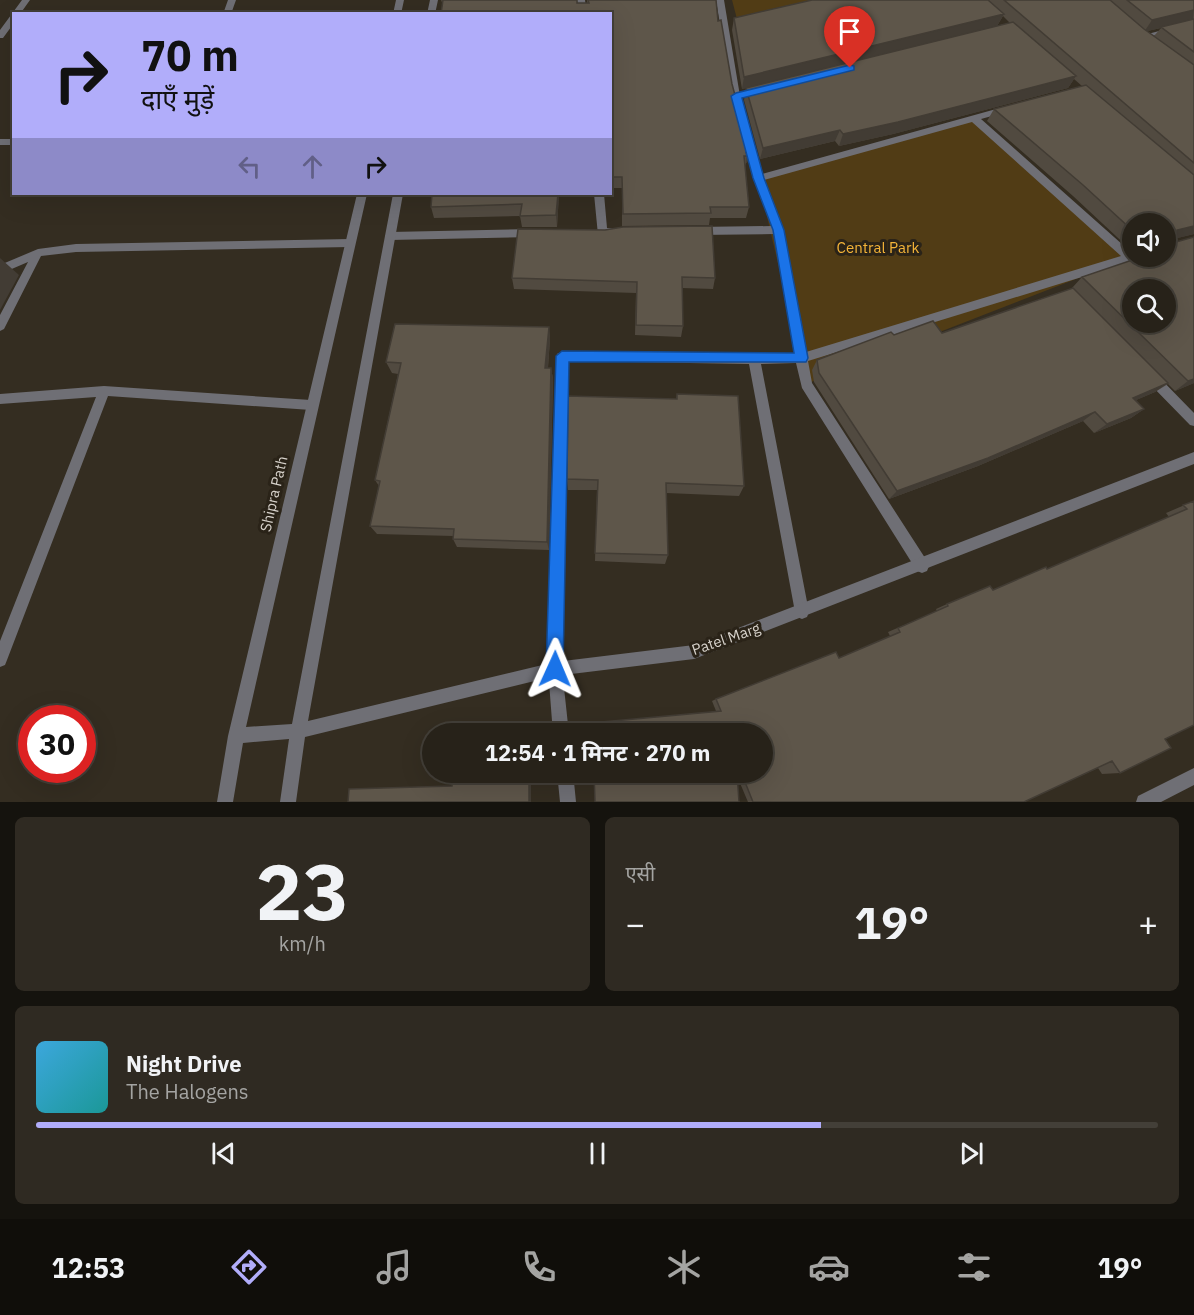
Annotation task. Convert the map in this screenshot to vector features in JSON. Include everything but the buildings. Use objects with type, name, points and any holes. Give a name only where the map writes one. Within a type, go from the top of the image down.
[{"type":"street","points":[[720,0],[732,24],[758,178],[778,230],[806,384],[922,566]]},
{"type":"street","points":[[0,36],[12,19]]},
{"type":"street","points":[[1140,37],[1194,24]]},
{"type":"street","points":[[1131,29],[1149,44]]},
{"type":"street","points":[[758,178],[1017,107]]},
{"type":"street","points":[[974,118],[1122,248]]},
{"type":"street","name":"Shipra Path","points":[[225,802],[236,736],[311,405],[362,195]]},
{"type":"street","points":[[288,802],[298,731],[398,195]]},
{"type":"street","points":[[598,195],[602,232]]},
{"type":"street","points":[[684,231],[778,230]]},
{"type":"street","points":[[590,232],[626,232]]},
{"type":"street","points":[[390,236],[543,233]]},
{"type":"street","points":[[0,270],[38,253],[76,248],[350,243]]},
{"type":"street","points":[[0,326],[38,253]]},
{"type":"street","points":[[560,723],[555,669],[562,356],[802,358],[1060,286],[1122,261]]},
{"type":"street","points":[[754,359],[802,612]]},
{"type":"street","points":[[1145,372],[1194,421]]},
{"type":"street","points":[[0,399],[104,391],[311,405]]},
{"type":"street","points":[[0,660],[104,391]]},
{"type":"street","name":"Patel Marg","points":[[236,736],[298,731],[555,669],[694,652],[922,566],[1194,458]]},
{"type":"street","points":[[1144,802],[1194,776]]},
{"type":"street","points":[[566,783],[568,802]]},
{"type":"green space","points":[[732,0],[823,0],[737,19]]},
{"type":"green space","name":"Central Park","points":[[974,118],[1122,251],[1122,261],[806,384],[758,178]]},
{"type":"route","points":[[555,669],[562,356],[802,358],[778,230],[758,178],[736,96],[850,68]]}]
